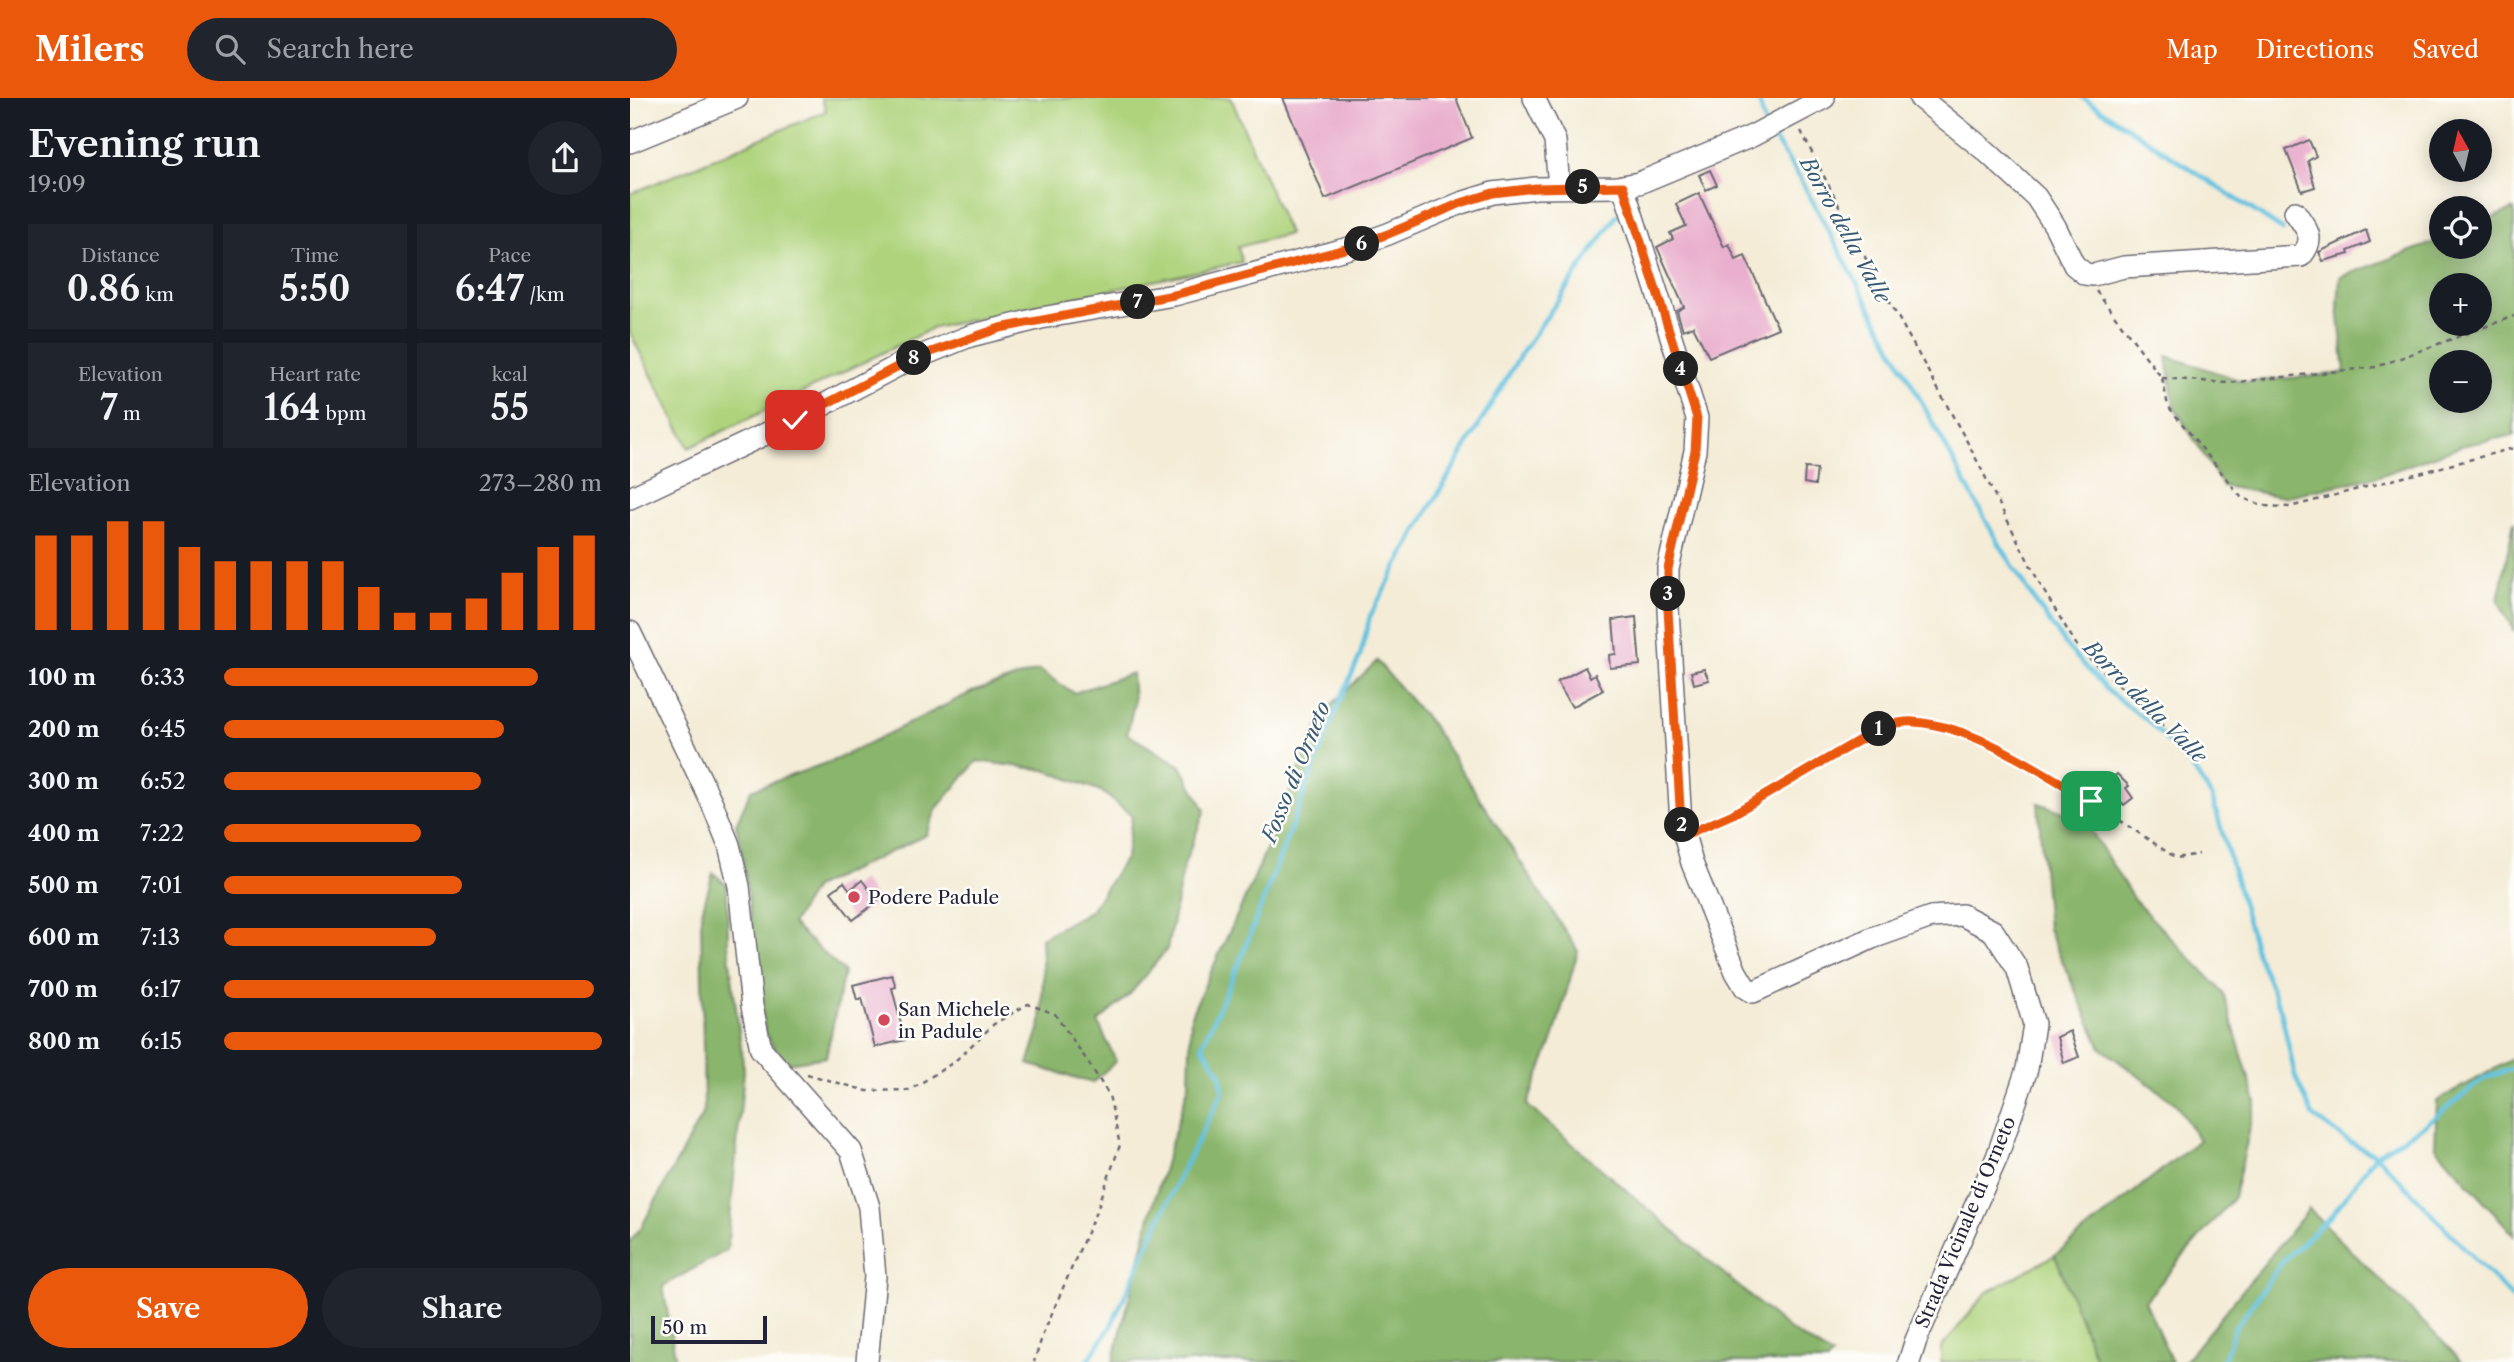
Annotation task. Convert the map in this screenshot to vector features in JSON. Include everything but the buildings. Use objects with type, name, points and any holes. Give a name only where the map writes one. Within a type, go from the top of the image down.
[{"type":"street","points":[[630,142],[737,98]]},
{"type":"street","points":[[1534,98],[1557,147],[1559,187]]},
{"type":"street","points":[[630,498],[795,420],[891,368],[970,337],[1041,318],[1174,295],[1349,248],[1493,193],[1525,188],[1623,186],[1653,178],[1752,136],[1824,98]]},
{"type":"street","points":[[1920,98],[1979,145],[2036,197],[2055,226],[2074,265],[2081,272],[2094,275],[2124,267],[2301,256],[2309,247],[2310,235],[2295,212]]},
{"type":"street","name":"Strada Vicinale di Orneto","points":[[1623,186],[1697,418],[1695,451],[1668,569],[1681,823],[1692,863],[1736,972],[1745,987],[1752,992],[1872,938],[1931,917],[1962,915],[1993,931],[2017,968],[2034,1024],[2027,1069],[1997,1157],[1916,1340],[1909,1362]]},
{"type":"street","points":[[630,632],[712,803],[729,845],[738,886],[752,1006],[761,1049],[851,1151],[869,1208],[875,1277],[867,1362]]},
{"type":"path","points":[[1793,116],[1867,261],[1970,447],[2042,588],[2079,649],[2164,726]]},
{"type":"path","points":[[2081,272],[2162,378],[2168,405],[2241,497],[2262,506],[2290,507],[2514,448]]},
{"type":"path","points":[[2162,378],[2228,383],[2376,367],[2514,316]]},
{"type":"path","points":[[1685,835],[1733,814],[1887,724],[1913,722],[1950,729],[2018,758],[2091,801],[2176,858],[2199,854]]},
{"type":"path","points":[[780,1069],[867,1091],[910,1090],[954,1062],[993,1024],[1028,1004],[1055,1014],[1110,1095],[1120,1145],[1098,1207],[1042,1334],[1034,1362]]},
{"type":"green space","points":[[821,98],[1231,98],[1289,234],[1238,247],[1242,262],[933,328],[689,448],[630,333],[630,194],[826,111]]},
{"type":"green space","points":[[2514,209],[2514,435],[2461,446],[2379,476],[2284,497],[2223,486],[2174,407],[2167,356],[2245,382],[2345,373],[2338,307],[2340,277],[2429,244],[2429,259],[2492,259],[2492,218]]},
{"type":"green space","points":[[2514,521],[2514,632],[2498,600]]},
{"type":"green space","points":[[1377,661],[1432,725],[1578,951],[1554,1036],[1527,1105],[1787,1328],[1832,1356],[1827,1362],[1113,1362],[1154,1201],[1189,1084],[1191,1015],[1252,883],[1323,713]]},
{"type":"green space","points":[[1039,670],[1074,693],[1132,673],[1134,703],[1127,734],[1181,766],[1205,810],[1184,865],[1167,949],[1130,994],[1098,1022],[1116,1061],[1092,1083],[1028,1064],[1041,1023],[1041,938],[1091,910],[1126,857],[1132,816],[1101,791],[1045,770],[977,761],[937,808],[926,835],[814,888],[792,924],[844,972],[826,1057],[788,1063],[779,1056],[765,1033],[744,864],[736,824],[751,790],[837,759],[972,692]]},
{"type":"green space","points":[[2038,803],[2084,819],[2134,900],[2223,992],[2256,1102],[2234,1197],[2145,1301],[2172,1362],[2097,1362],[2055,1255],[2199,1140],[2176,1104],[2101,1048],[2048,929]]},
{"type":"green space","points":[[713,873],[727,885],[728,945],[744,1071],[727,1250],[663,1286],[676,1362],[630,1362],[630,1241],[641,1228],[704,1111],[701,915]]},
{"type":"green space","points":[[2514,1058],[2514,1235],[2435,1146],[2437,1101]]},
{"type":"green space","points":[[2309,1209],[2449,1348],[2461,1362],[2184,1362]]},
{"type":"green space","points":[[2055,1255],[2097,1362],[1941,1362],[1941,1348],[1987,1292]]},
{"type":"waterway","name":"Borro della Valle","points":[[1758,98],[1765,123]]},
{"type":"waterway","points":[[2083,98],[2283,230]]},
{"type":"waterway","name":"Borro della Valle","points":[[1771,134],[1800,178],[1992,532],[2036,603],[2069,649],[2109,692],[2148,721],[2190,764],[2212,797],[2257,954],[2281,1011],[2295,1076],[2313,1116],[2351,1143],[2376,1155],[2514,1300]]},
{"type":"waterway","name":"Fosso di Orneto","points":[[1087,1362],[1110,1328],[1181,1173],[1223,1091],[1220,1073],[1202,1046],[1240,961],[1338,705],[1360,656],[1370,616],[1422,521],[1521,354],[1617,215]]},
{"type":"waterway","points":[[2223,1362],[2235,1328],[2283,1261],[2332,1215],[2376,1155],[2425,1125],[2485,1078],[2514,1068]]},
{"type":"place","name":"Podere Padule","points":[[854,897]]},
{"type":"place","name":"San Michele in Padule","points":[[884,1020]]},
{"type":"route","points":[[795,420],[914,358],[1000,328],[1041,318],[1174,295],[1349,248],[1493,193],[1515,189],[1623,186],[1697,418],[1698,437],[1668,569],[1681,823],[1685,835],[1733,814],[1887,724],[1913,722],[1950,729],[2018,758],[2091,801]]}]
